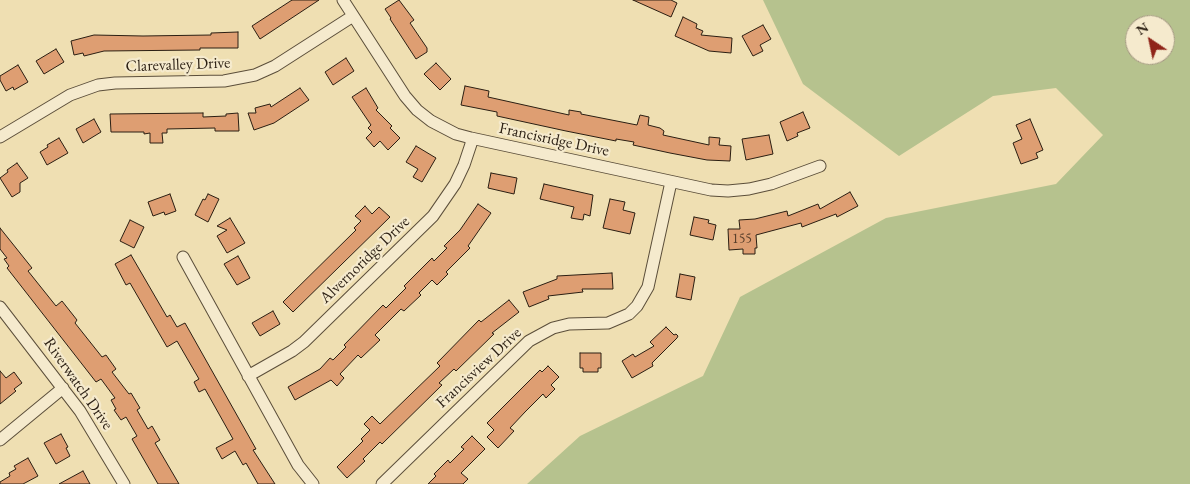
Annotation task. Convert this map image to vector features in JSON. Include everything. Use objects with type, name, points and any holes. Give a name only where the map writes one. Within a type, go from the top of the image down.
[{"type":"street","name":"Francisridge Drive","points":[[343,0],[400,89],[417,110],[441,127],[471,138],[711,190],[749,189],[771,184],[820,166]]},
{"type":"street","name":"Clarevalley Drive","points":[[0,137],[70,95],[98,85],[115,83],[224,82],[255,75],[275,66],[353,16]]},
{"type":"street","name":"Alvernoridge Drive","points":[[248,376],[304,342],[433,216],[458,178],[464,165],[471,138]]},
{"type":"street","name":"Francisview Drive","points":[[382,484],[529,341],[553,328],[569,324],[608,323],[629,314],[637,306],[648,287],[671,182]]},
{"type":"street","points":[[183,257],[298,465],[313,484]]},
{"type":"street","name":"Riverwatch Drive","points":[[0,307],[80,412],[124,484]]},
{"type":"street","points":[[0,440],[63,388]]},
{"type":"green space","points":[[763,0],[1190,0],[1190,484],[527,484],[580,436],[703,376],[740,297],[886,218],[1056,184],[1103,135],[1056,88],[993,96],[899,156],[803,84]]},
{"type":"building","points":[[292,0],[319,0],[260,39],[252,26]]},
{"type":"building","points":[[399,0],[414,20],[410,23],[427,48],[427,52],[416,59],[385,9]]},
{"type":"building","points":[[633,0],[671,0],[677,3],[671,17]]},
{"type":"building","points":[[683,17],[697,24],[696,28],[703,31],[701,35],[732,38],[731,53],[709,51],[675,36]]},
{"type":"building","points":[[763,25],[771,39],[760,45],[763,51],[753,56],[742,36]]},
{"type":"building","points":[[238,32],[238,48],[104,51],[84,56],[83,53],[74,55],[71,41],[94,35],[211,35],[211,33]]},
{"type":"building","points":[[56,49],[64,62],[44,74],[36,61]]},
{"type":"building","points":[[346,58],[354,71],[333,85],[325,72]]},
{"type":"building","points":[[436,63],[451,79],[440,90],[424,74]]},
{"type":"building","points":[[18,65],[28,82],[14,90],[13,87],[6,91],[0,76]]},
{"type":"building","points":[[465,86],[489,91],[488,97],[569,115],[569,110],[637,125],[640,115],[649,117],[648,125],[660,128],[664,131],[663,135],[709,145],[709,137],[720,138],[719,145],[731,146],[730,161],[707,160],[670,153],[633,145],[634,142],[616,139],[616,141],[497,116],[497,112],[461,105]]},
{"type":"building","points":[[300,88],[309,100],[274,123],[254,130],[248,113],[256,113],[255,108],[270,104],[271,107]]},
{"type":"building","points":[[366,88],[378,108],[376,110],[392,126],[390,128],[400,138],[388,150],[380,141],[374,147],[366,138],[372,132],[368,128],[371,125],[352,97]]},
{"type":"building","points":[[803,112],[810,128],[797,133],[798,136],[787,141],[780,122]]},
{"type":"building","points":[[203,113],[203,117],[226,116],[226,114],[238,113],[239,131],[215,131],[215,128],[167,129],[167,133],[162,133],[163,143],[150,143],[150,133],[111,132],[110,114]]},
{"type":"building","points":[[94,119],[101,132],[83,143],[76,129]]},
{"type":"building","points":[[1030,119],[1043,150],[1036,153],[1038,158],[1021,164],[1013,143],[1022,139],[1016,125]]},
{"type":"building","points":[[769,135],[773,154],[746,160],[742,139]]},
{"type":"building","points":[[59,138],[68,153],[47,165],[40,152]]},
{"type":"building","points":[[416,146],[436,158],[422,182],[413,177],[418,169],[406,162]]},
{"type":"building","points":[[17,163],[28,178],[20,183],[20,192],[12,197],[0,178]]},
{"type":"building","points":[[491,173],[517,178],[514,194],[488,188]]},
{"type":"building","points":[[544,184],[593,195],[590,216],[584,214],[583,220],[571,218],[574,207],[540,199]]},
{"type":"building","points":[[850,192],[858,206],[837,217],[836,214],[802,227],[801,223],[756,235],[757,248],[755,248],[755,254],[743,254],[743,249],[729,250],[728,229],[740,229],[739,220],[755,219],[787,211],[788,216],[818,204],[820,209]]},
{"type":"building","points":[[170,194],[176,211],[165,215],[164,212],[153,216],[148,202]]},
{"type":"building","points":[[208,194],[219,199],[208,222],[195,215],[203,199],[205,200]]},
{"type":"building","points":[[610,199],[625,202],[623,210],[635,213],[630,234],[603,228]]},
{"type":"building","points":[[478,204],[491,213],[468,246],[470,248],[446,272],[448,274],[437,285],[432,280],[419,293],[421,295],[404,311],[401,309],[375,335],[380,340],[361,358],[358,355],[340,374],[344,378],[337,386],[331,380],[295,400],[288,387],[320,369],[330,358],[333,360],[346,347],[344,345],[383,305],[386,308],[406,288],[404,286],[432,258],[434,261],[447,248],[444,246],[460,230]]},
{"type":"building","points":[[365,206],[372,214],[379,207],[390,217],[293,312],[283,302],[356,230],[354,228],[361,221],[355,216]]},
{"type":"building","points":[[694,217],[709,220],[708,223],[716,225],[713,240],[690,235]]},
{"type":"building","points":[[230,218],[245,243],[227,253],[217,236],[227,230],[217,226]]},
{"type":"building","points":[[130,220],[144,227],[134,248],[120,241]]},
{"type":"building","points":[[0,228],[32,268],[28,271],[56,306],[62,301],[77,320],[75,323],[102,357],[106,355],[116,369],[112,372],[129,394],[131,393],[140,408],[137,410],[148,429],[152,426],[160,440],[155,443],[179,484],[158,484],[132,439],[137,436],[126,417],[121,420],[114,410],[116,409],[111,400],[115,398],[101,379],[96,382],[7,268],[9,266],[4,259],[7,258],[0,249]]},
{"type":"building","points":[[131,255],[167,317],[170,315],[177,327],[185,323],[256,449],[253,450],[275,484],[258,484],[246,463],[243,465],[235,451],[222,459],[216,448],[233,439],[205,389],[199,392],[194,382],[199,379],[177,341],[167,347],[130,283],[126,285],[115,264]]},
{"type":"building","points":[[238,256],[250,278],[237,285],[224,264]]},
{"type":"building","points":[[612,273],[613,289],[582,289],[583,292],[548,296],[549,299],[529,307],[523,292],[557,279],[557,276]]},
{"type":"building","points":[[680,274],[695,277],[691,300],[676,297]]},
{"type":"building","points":[[509,300],[519,312],[492,333],[494,334],[456,371],[454,369],[439,383],[442,385],[382,444],[380,442],[363,459],[365,461],[347,478],[337,467],[363,441],[361,439],[370,430],[364,424],[372,416],[380,424],[440,366],[437,363],[479,320],[481,322]]},
{"type":"building","points":[[273,311],[280,324],[260,336],[252,323]]},
{"type":"building","points":[[666,327],[674,335],[678,336],[677,338],[652,363],[653,366],[632,378],[622,361],[633,354],[635,357],[654,346],[650,342]]},
{"type":"building","points":[[580,353],[601,353],[601,368],[598,368],[598,372],[583,372],[583,368],[580,368]]},
{"type":"building","points":[[548,366],[559,377],[551,385],[555,389],[546,398],[543,394],[525,412],[510,428],[514,431],[498,448],[487,437],[494,430],[487,423],[540,370],[542,372]]},
{"type":"building","points":[[0,371],[6,378],[14,372],[22,383],[14,389],[16,391],[0,404]]},
{"type":"building","points":[[61,434],[68,447],[66,448],[70,456],[56,464],[44,443]]},
{"type":"building","points":[[472,436],[485,449],[461,473],[468,479],[463,484],[428,484],[436,476],[434,474],[448,460],[450,463],[464,449],[461,447]]},
{"type":"building","points":[[28,458],[38,476],[23,484],[0,484],[0,482],[10,476],[9,473],[16,469],[14,466]]},
{"type":"building","points":[[83,471],[90,484],[59,484]]}]
